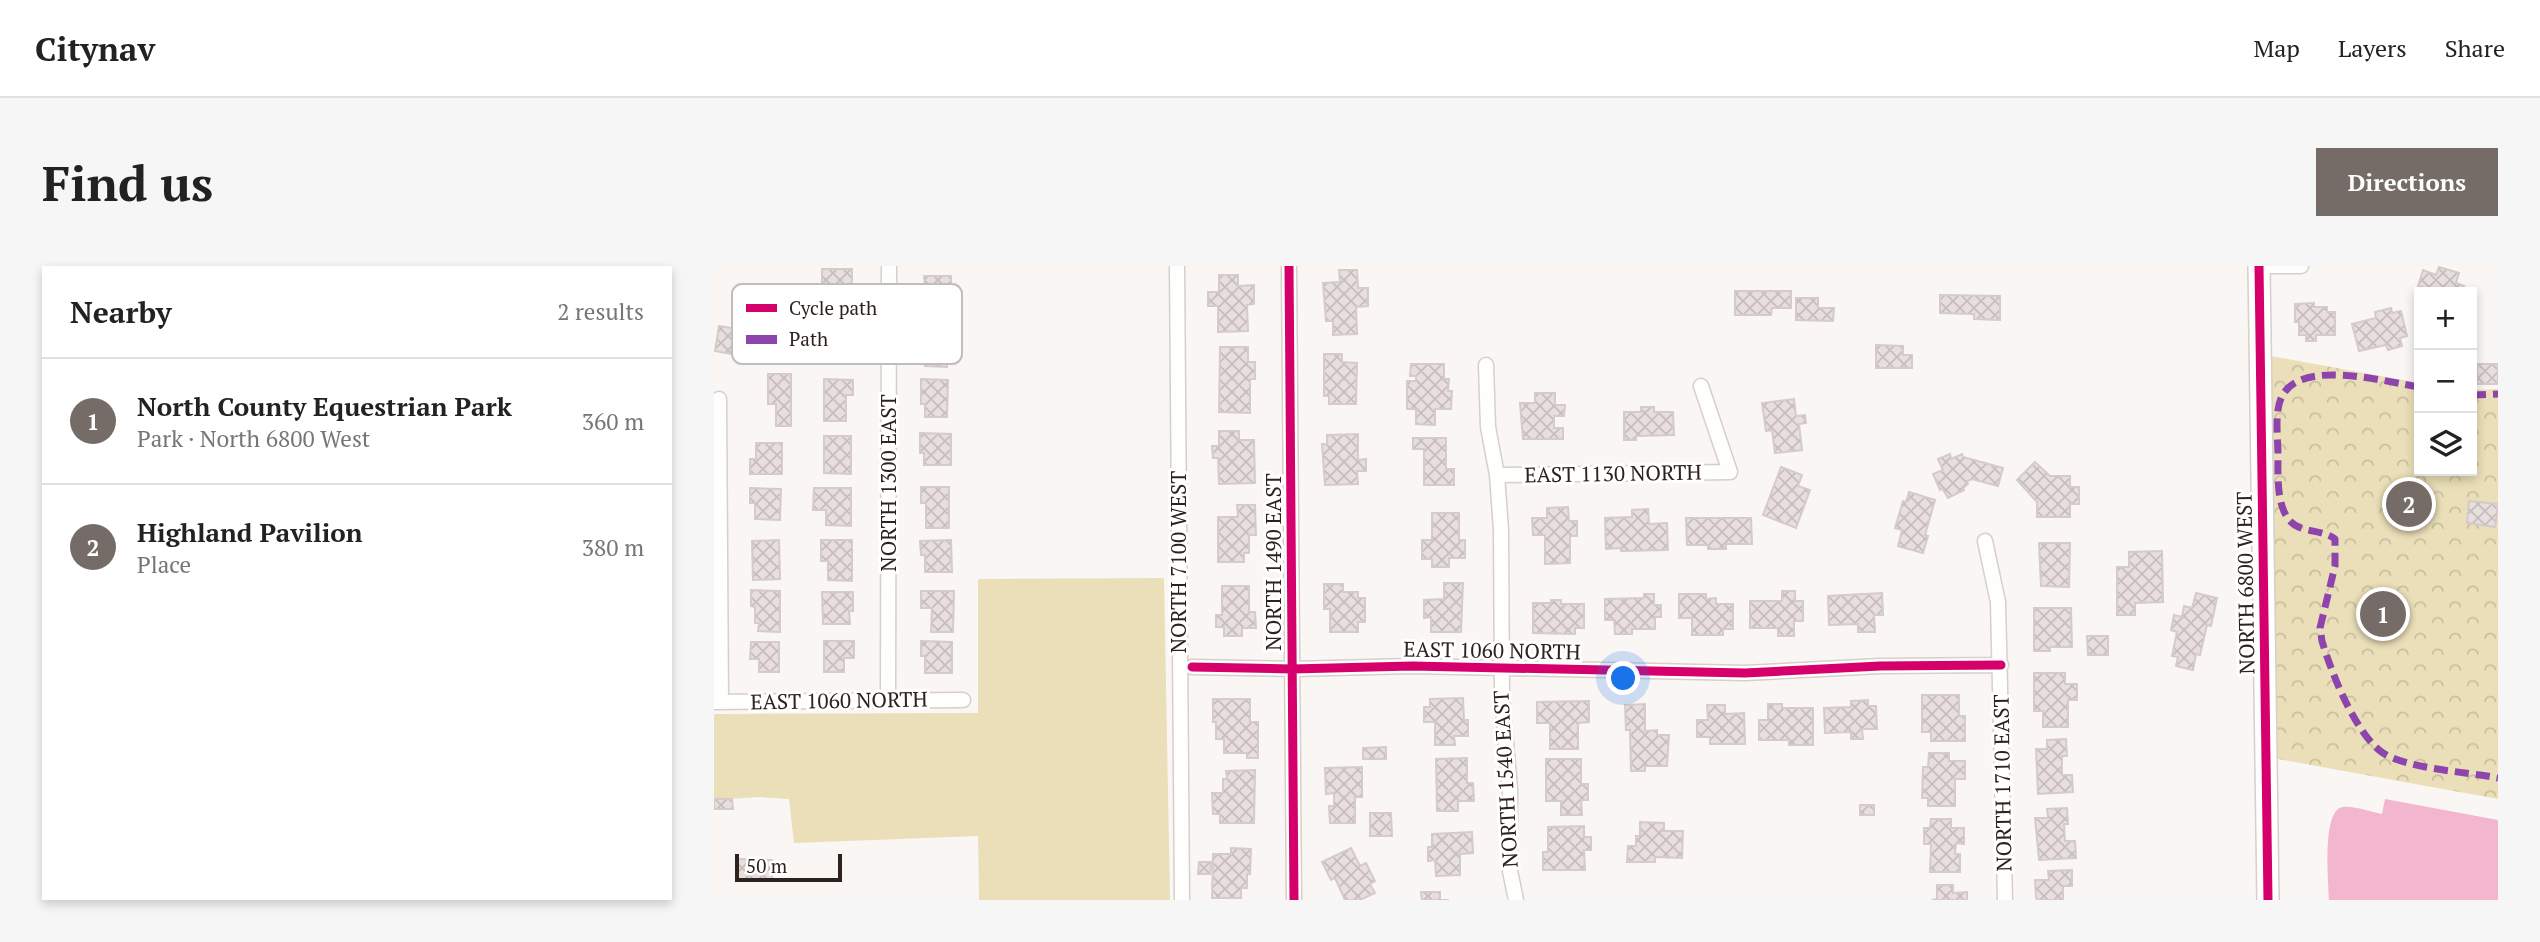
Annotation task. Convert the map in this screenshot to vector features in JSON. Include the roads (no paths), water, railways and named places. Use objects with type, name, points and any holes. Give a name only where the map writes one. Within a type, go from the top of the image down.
[{"type":"street","name":"NORTH 1300 EAST","points":[[889,266],[889,284]]},
{"type":"street","name":"NORTH 7100 WEST","points":[[1177,266],[1182,900]]},
{"type":"street","name":"NORTH 1490 EAST","points":[[1289,266],[1294,900]]},
{"type":"street","points":[[2259,266],[2301,266]]},
{"type":"street","name":"NORTH 6800 WEST","points":[[2259,266],[2268,900]]},
{"type":"street","name":"NORTH 1300 EAST","points":[[888,701],[889,364]]},
{"type":"street","name":"NORTH 1540 EAST","points":[[1486,365],[1488,427],[1497,475],[1502,530],[1501,668],[1510,789],[1510,871],[1516,900]]},
{"type":"street","name":"EAST 1130 NORTH","points":[[1497,475],[1730,472],[1700,386]]},
{"type":"street","points":[[718,702],[719,399]]},
{"type":"street","name":"NORTH 1710 EAST","points":[[1985,541],[1998,602],[2005,900]]},
{"type":"street","name":"EAST 1060 NORTH","points":[[1192,667],[1292,669],[1412,666],[1745,673],[1880,666],[2001,665]]},
{"type":"street","name":"EAST 1060 NORTH","points":[[718,702],[963,700]]},
{"type":"place","name":"Highland Pavilion","points":[[2409,504]]},
{"type":"place","name":"North County Equestrian Park","points":[[2383,614]]}]
